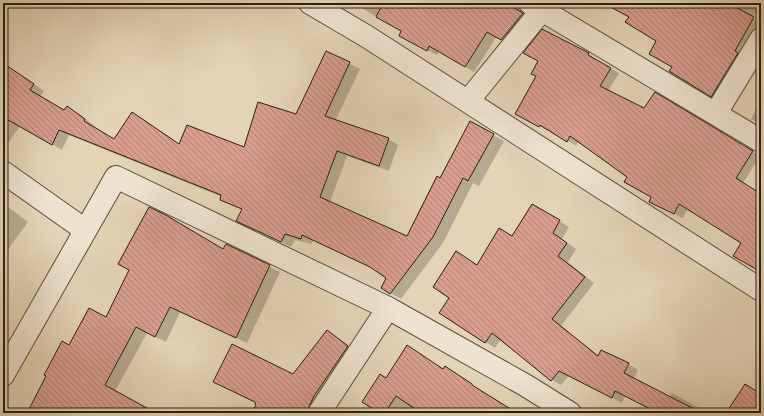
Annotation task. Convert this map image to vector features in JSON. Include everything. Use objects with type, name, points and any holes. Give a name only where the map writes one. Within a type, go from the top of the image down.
[{"type":"street","points":[[310,3],[366,36],[761,290]]},
{"type":"street","points":[[468,101],[540,5],[761,141]]},
{"type":"street","points":[[716,113],[761,39]]},
{"type":"street","points":[[3,172],[85,230]]},
{"type":"street","points":[[3,375],[116,177],[388,308],[524,385],[570,413]]},
{"type":"street","points":[[319,413],[388,308]]},
{"type":"building","points":[[383,3],[506,3],[523,13],[501,40],[487,32],[465,67],[429,46],[427,51],[399,36],[401,31],[376,17]]},
{"type":"building","points":[[603,3],[728,3],[754,17],[735,51],[738,53],[711,97],[669,71],[672,67],[649,54],[656,41],[625,22],[629,17]]},
{"type":"building","points":[[542,29],[589,53],[588,55],[611,68],[600,86],[644,108],[655,92],[753,151],[736,178],[761,194],[761,272],[733,256],[741,243],[679,204],[674,214],[649,202],[651,197],[624,182],[627,177],[570,136],[567,142],[540,125],[539,127],[515,114],[536,76],[531,74],[538,61],[523,53]]},
{"type":"building","points":[[326,51],[350,62],[325,116],[389,138],[379,166],[337,151],[320,197],[407,236],[437,176],[440,178],[470,121],[494,134],[468,181],[463,178],[433,237],[390,294],[381,288],[386,278],[370,267],[302,235],[301,239],[285,234],[281,242],[236,221],[242,209],[220,200],[221,195],[59,130],[52,145],[3,117],[3,63],[34,84],[30,90],[64,110],[67,106],[85,119],[84,121],[114,139],[132,112],[179,144],[187,125],[244,147],[258,102],[296,114]]},
{"type":"building","points":[[532,204],[560,220],[553,233],[567,243],[558,256],[585,277],[552,319],[598,356],[601,350],[629,363],[624,373],[702,413],[658,413],[615,391],[612,398],[559,371],[551,381],[492,333],[485,343],[439,313],[449,298],[433,287],[456,251],[477,265],[499,228],[512,236]]},
{"type":"building","points":[[149,207],[164,214],[223,249],[226,244],[270,265],[236,338],[170,307],[155,337],[136,327],[105,385],[156,413],[27,413],[46,376],[44,375],[62,341],[69,345],[89,308],[106,317],[129,270],[118,264]]},
{"type":"building","points":[[327,330],[348,346],[314,396],[306,413],[251,413],[256,405],[255,402],[213,382],[232,344],[293,374]]},
{"type":"building","points":[[407,345],[443,369],[445,366],[517,413],[421,413],[396,396],[385,413],[379,413],[362,402],[380,374],[386,378]]},
{"type":"building","points":[[745,384],[761,394],[761,413],[726,413]]}]
